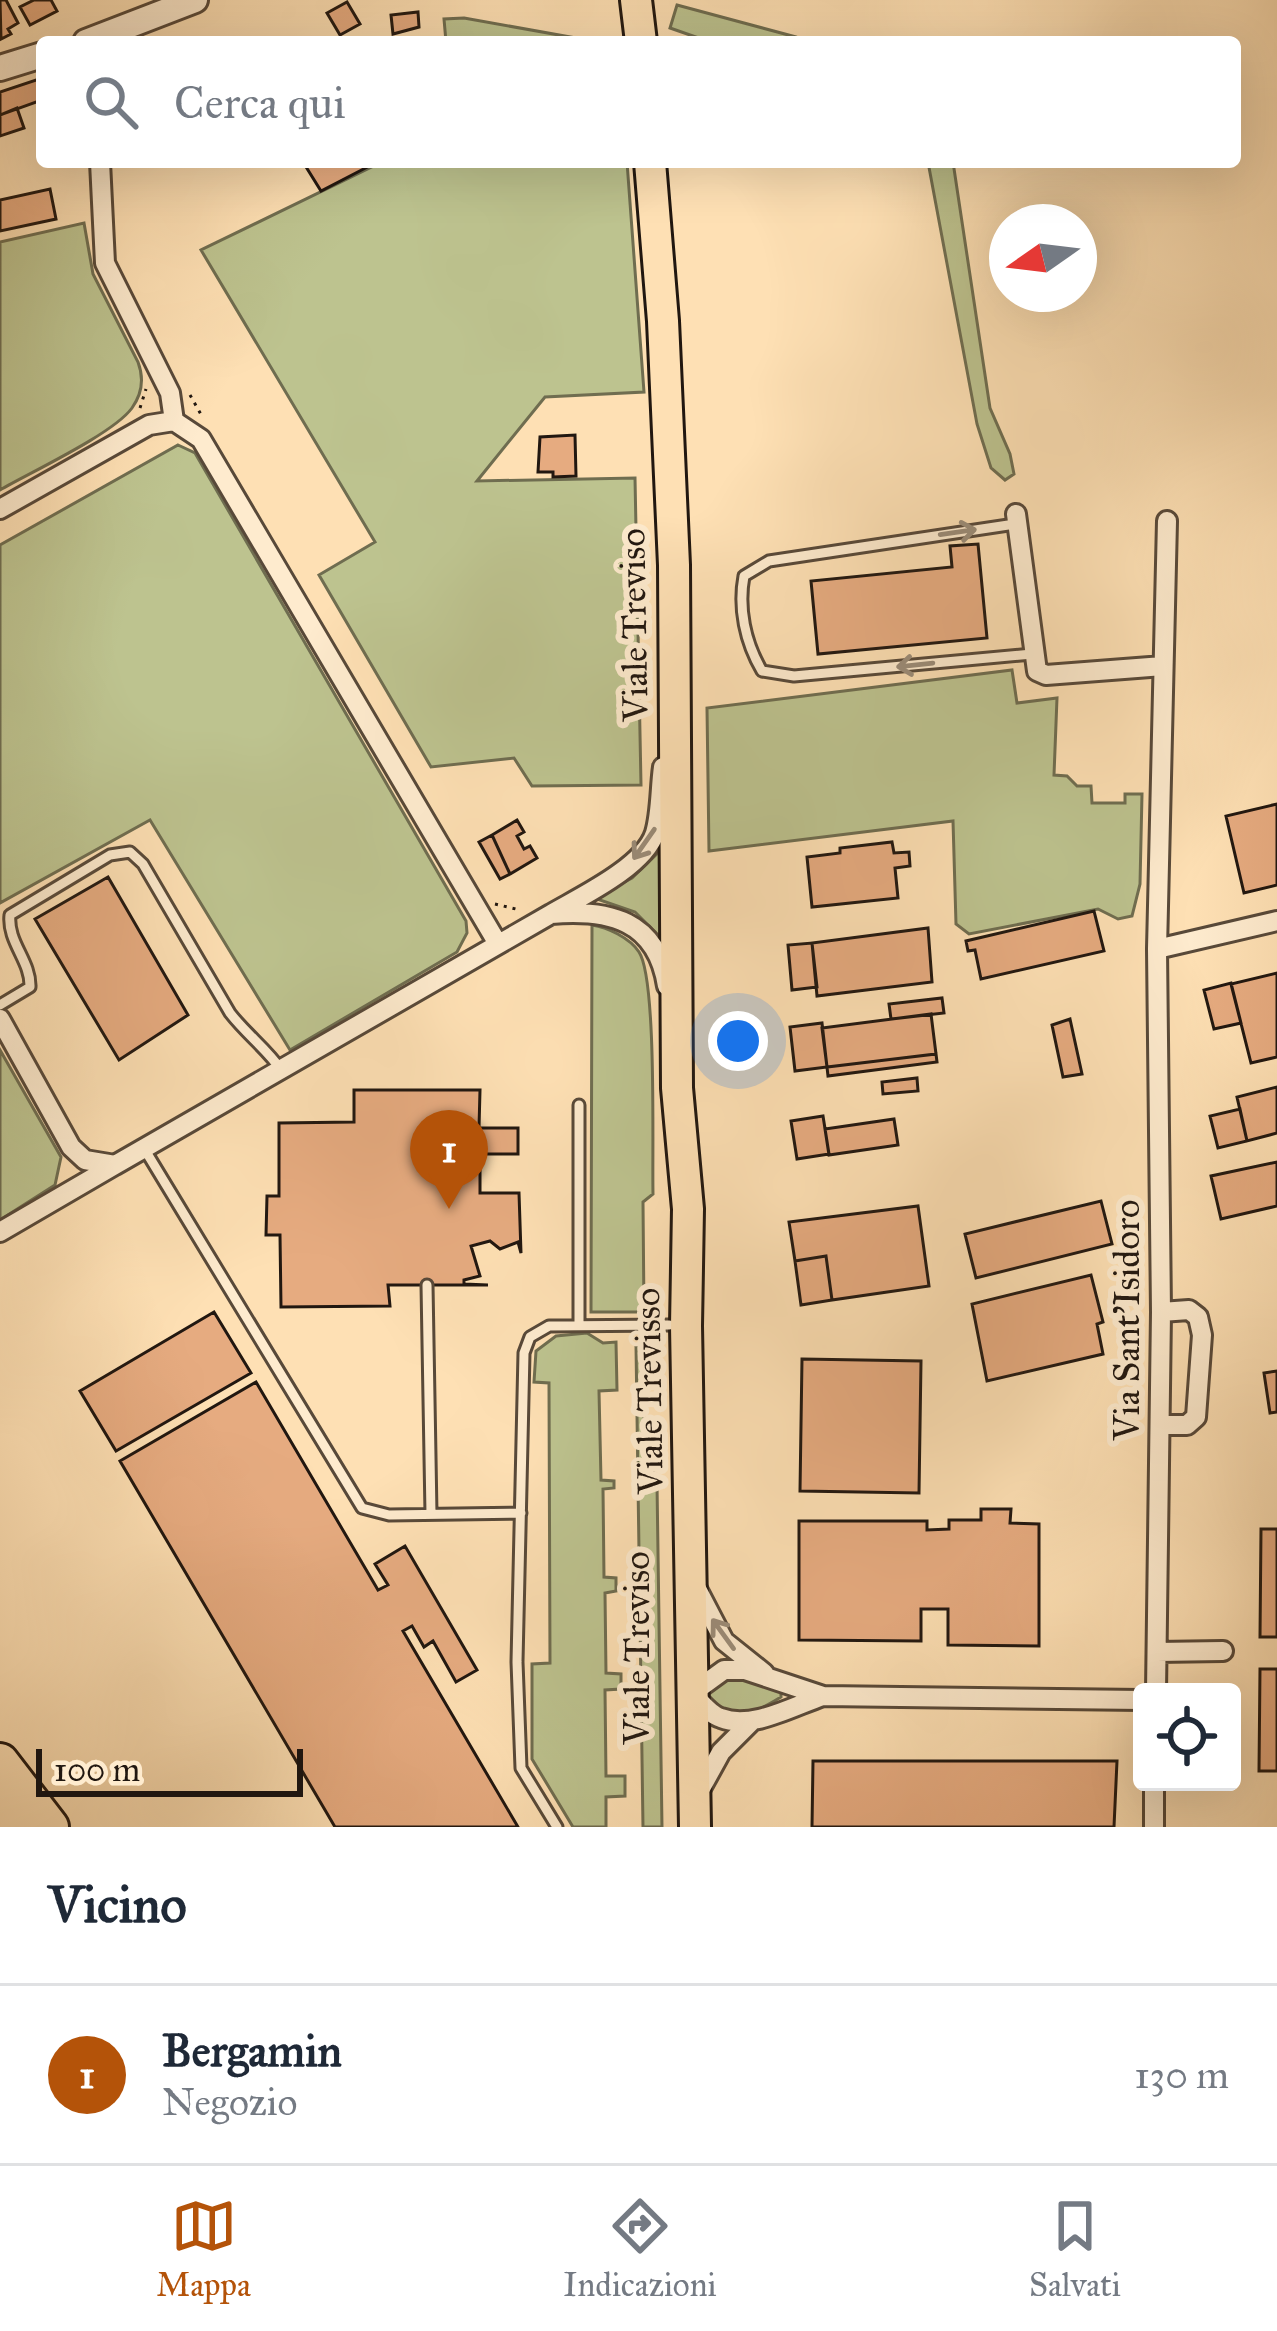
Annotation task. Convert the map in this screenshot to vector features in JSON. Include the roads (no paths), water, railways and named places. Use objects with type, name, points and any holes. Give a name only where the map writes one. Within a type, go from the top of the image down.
[{"type":"highway","points":[[0,1762],[50,1827]]},
{"type":"highway","points":[[0,1805],[16,1827]]},
{"type":"main road","points":[[636,0],[640,36]]},
{"type":"main road","name":"Viale Treviso","points":[[650,168],[674,565],[677,1088],[669,1325],[687,1823]]},
{"type":"main road","name":"Viale Trevisso","points":[[677,1088],[688,1209],[692,1693]]},
{"type":"main road","name":"Viale Treviso","points":[[687,1823],[692,1693]]},
{"type":"street","points":[[107,36],[195,0]]},
{"type":"street","points":[[0,68],[36,58]]},
{"type":"street","points":[[100,168],[105,263],[170,393],[174,422]]},
{"type":"street","points":[[0,509],[148,425],[174,422],[201,439],[498,944]]},
{"type":"street","points":[[1017,519],[1037,671],[1046,675],[1163,666]]},
{"type":"street","name":"Via Sant'Isidoro","points":[[1156,1683],[1161,1312],[1157,949],[1167,521]]},
{"type":"street","points":[[0,1232],[551,914],[614,876],[647,848],[655,834],[664,756],[663,664],[674,565]]},
{"type":"street","points":[[551,914],[590,910],[608,914],[644,934],[665,976],[670,1057],[677,1088]]},
{"type":"street","points":[[1157,949],[1277,921]]},
{"type":"street","points":[[0,1019],[71,1147],[86,1160],[115,1165]]},
{"type":"street","points":[[1160,1425],[1187,1425],[1196,1417],[1202,1335],[1198,1317],[1189,1310],[1161,1312]]},
{"type":"street","points":[[674,1498],[682,1520],[685,1684],[717,1718],[753,1720],[823,1696]]},
{"type":"street","points":[[691,1574],[724,1641],[772,1680]]},
{"type":"street","points":[[1157,1652],[1222,1651]]},
{"type":"street","points":[[692,1693],[724,1670],[745,1670],[823,1696],[1133,1700]]},
{"type":"street","points":[[687,1823],[700,1785],[721,1752],[753,1720]]},
{"type":"street","points":[[1154,1791],[1154,1827]]},
{"type":"lane","points":[[1017,519],[769,560],[744,576],[740,597],[750,651],[763,670],[794,676],[1032,654]]},
{"type":"lane","points":[[0,1005],[30,987],[30,976],[10,935],[10,915],[110,855],[130,852],[143,864],[230,1013],[266,1047],[282,1072]]},
{"type":"lane","points":[[579,1105],[579,1325]]},
{"type":"lane","points":[[145,1150],[362,1508],[389,1515],[521,1513]]},
{"type":"lane","points":[[557,1827],[521,1768],[517,1662],[524,1353],[530,1336],[539,1330],[669,1325],[679,1320],[680,1235],[688,1209]]},
{"type":"lane","points":[[427,1285],[431,1514]]},
{"type":"lane","points":[[669,1325],[679,1333],[681,1405],[688,1416]]},
{"type":"place","name":"Bergamin","points":[[449,1209]]}]
